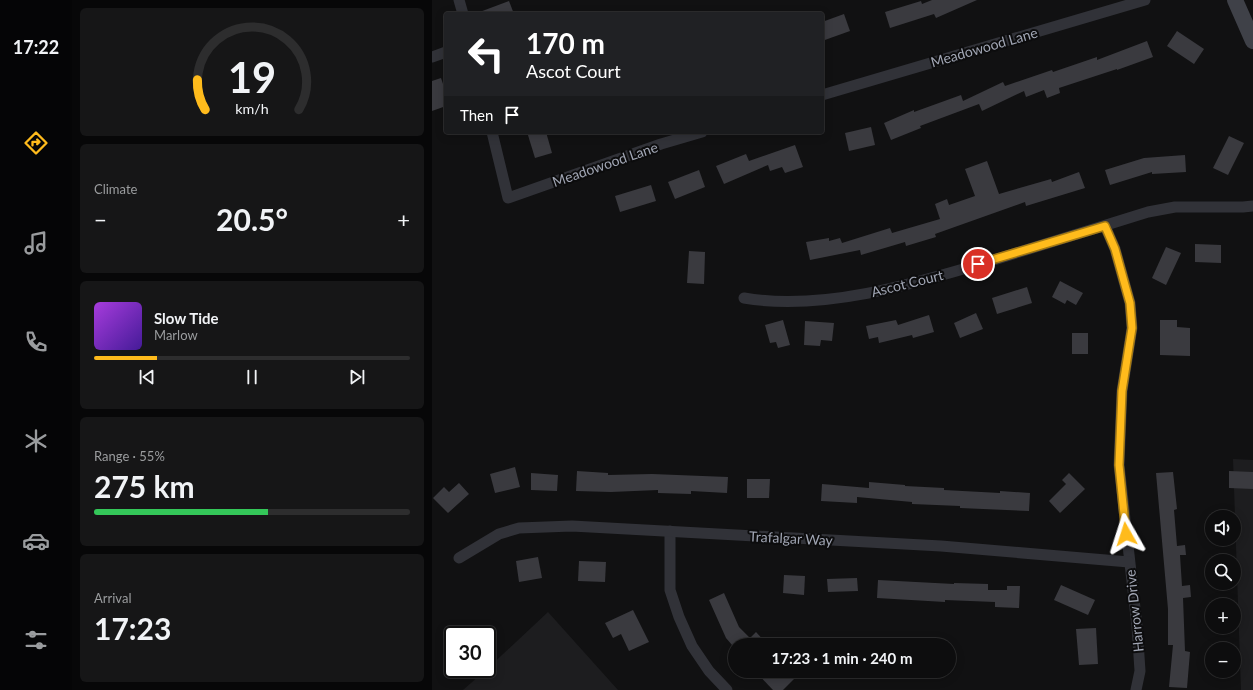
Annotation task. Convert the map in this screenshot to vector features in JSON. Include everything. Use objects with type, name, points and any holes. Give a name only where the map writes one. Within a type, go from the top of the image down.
[{"type":"main road","points":[[1235,0],[1253,41]]},
{"type":"street","points":[[459,0],[462,12]]},
{"type":"street","name":"Meadowood Lane","points":[[824,94],[1145,0]]},
{"type":"street","points":[[432,56],[444,53]]},
{"type":"street","name":"Meadowood Lane","points":[[492,134],[508,198],[661,144],[695,134]]},
{"type":"street","name":"Ascot Court","points":[[744,298],[766,302],[803,301],[848,297],[936,277],[1148,212],[1175,207],[1253,206]]},
{"type":"street","name":"Harrow Drive","points":[[1105,226],[1115,249],[1130,303],[1132,328],[1122,391],[1119,465],[1137,626],[1140,671],[1136,690]]},
{"type":"street","name":"Trafalgar Way","points":[[459,558],[499,534],[519,528],[572,526],[941,546],[1129,562]]},
{"type":"street","points":[[670,531],[670,590],[692,646],[709,671],[727,690]]},
{"type":"shaded area","points":[[1233,459],[1253,460],[1253,690],[1241,690],[1241,642],[1239,642],[1239,634],[1241,634],[1241,598],[1238,598],[1238,590],[1241,590],[1241,554],[1236,554],[1236,546],[1241,546],[1241,510],[1235,510]]},
{"type":"shaded area","points":[[548,612],[618,690],[463,690],[477,678],[496,678],[496,661]]},
{"type":"building","points":[[932,0],[977,0],[936,18],[934,14],[890,28],[885,12],[921,1],[922,4]]},
{"type":"building","points":[[509,1],[513,12],[480,12]]},
{"type":"building","points":[[844,14],[850,31],[824,40],[824,21]]},
{"type":"building","points":[[1177,31],[1204,49],[1194,64],[1167,46]]},
{"type":"building","points":[[1147,41],[1153,57],[1059,88],[1060,93],[1047,98],[1044,90],[1026,97],[1024,91],[982,111],[979,104],[920,126],[921,128],[891,140],[884,123],[914,110],[914,112],[961,95],[963,101],[1003,82],[1005,86],[1097,57],[1097,60]]},
{"type":"building","points":[[441,78],[444,87],[444,107],[432,111],[432,81]]},
{"type":"building","points":[[871,127],[875,145],[849,151],[845,133]]},
{"type":"building","points":[[528,134],[547,134],[552,153],[535,158]]},
{"type":"building","points":[[1229,136],[1244,143],[1228,175],[1213,168]]},
{"type":"building","points":[[795,145],[803,167],[785,173],[782,167],[770,171],[768,165],[724,184],[716,166],[746,154],[749,161]]},
{"type":"building","points":[[1185,155],[1186,172],[1152,174],[1152,172],[1110,185],[1105,170],[1144,158]]},
{"type":"building","points":[[987,161],[999,194],[1051,179],[1052,182],[1079,172],[1085,188],[1026,206],[1025,202],[935,234],[936,237],[906,246],[905,242],[861,255],[860,250],[810,260],[806,242],[829,238],[829,241],[840,238],[842,243],[890,228],[892,233],[940,219],[935,204],[947,199],[949,205],[975,196],[965,169]]},
{"type":"building","points":[[699,170],[705,187],[675,199],[668,182]]},
{"type":"building","points":[[651,185],[656,201],[620,212],[615,196]]},
{"type":"building","points":[[1195,244],[1221,245],[1221,263],[1195,262]]},
{"type":"building","points":[[1166,247],[1181,253],[1166,285],[1152,278]]},
{"type":"building","points":[[689,251],[705,252],[704,284],[687,283]]},
{"type":"building","points":[[1060,281],[1083,293],[1076,305],[1067,300],[1065,304],[1052,297]]},
{"type":"building","points":[[1027,287],[1032,303],[997,314],[992,298]]},
{"type":"building","points":[[976,313],[983,329],[960,338],[954,323]]},
{"type":"building","points":[[929,315],[934,332],[913,338],[912,335],[879,343],[878,337],[869,339],[866,326],[896,320],[898,325]]},
{"type":"building","points":[[783,320],[790,345],[778,348],[776,342],[770,343],[765,325]]},
{"type":"building","points":[[1160,320],[1177,320],[1177,327],[1190,328],[1190,356],[1160,355]]},
{"type":"building","points":[[805,321],[834,323],[832,341],[821,340],[820,346],[804,345]]},
{"type":"building","points":[[1072,333],[1088,333],[1088,354],[1072,354]]},
{"type":"building","points":[[515,467],[520,487],[495,493],[490,474]]},
{"type":"building","points":[[577,471],[608,473],[608,475],[652,474],[728,477],[727,493],[691,491],[691,494],[658,493],[658,490],[611,492],[576,491]]},
{"type":"building","points":[[1229,471],[1253,472],[1253,489],[1229,488]]},
{"type":"building","points":[[1173,472],[1177,509],[1174,510],[1177,546],[1185,545],[1186,555],[1180,555],[1182,586],[1190,585],[1191,597],[1183,598],[1185,651],[1190,652],[1187,688],[1169,687],[1173,645],[1168,645],[1168,609],[1156,473]]},
{"type":"building","points":[[531,473],[558,475],[557,491],[531,490]]},
{"type":"building","points":[[1069,473],[1085,489],[1060,513],[1049,501],[1066,484],[1062,480]]},
{"type":"building","points":[[747,479],[770,479],[769,498],[747,498]]},
{"type":"building","points":[[869,482],[944,488],[944,490],[1030,493],[1029,511],[960,508],[960,506],[912,504],[912,502],[857,497],[857,503],[821,501],[822,484],[869,488]]},
{"type":"building","points":[[459,483],[469,494],[448,513],[433,498],[444,487],[449,492]]},
{"type":"building","points":[[538,557],[542,578],[519,582],[516,561]]},
{"type":"building","points":[[579,561],[606,562],[605,582],[578,581]]},
{"type":"building","points":[[784,575],[805,576],[804,595],[783,593]]},
{"type":"building","points":[[857,578],[858,591],[828,592],[827,579]]},
{"type":"building","points":[[878,580],[954,584],[988,584],[988,590],[1007,590],[1007,586],[1020,586],[1019,608],[995,607],[995,602],[945,600],[945,602],[877,598]]},
{"type":"building","points":[[1061,585],[1095,600],[1088,615],[1054,600]]},
{"type":"building","points":[[724,593],[739,627],[750,638],[728,638],[728,640],[709,600]]},
{"type":"building","points":[[633,610],[649,642],[629,651],[621,634],[613,638],[605,623]]},
{"type":"building","points":[[1096,628],[1098,664],[1079,665],[1076,629]]},
{"type":"building","points":[[756,632],[762,638],[750,638]]},
{"type":"building","points":[[762,678],[795,678],[783,690],[773,690]]},
{"type":"route","points":[[978,264],[1105,226],[1115,249],[1130,303],[1132,328],[1122,391],[1119,465],[1126,534]]}]
